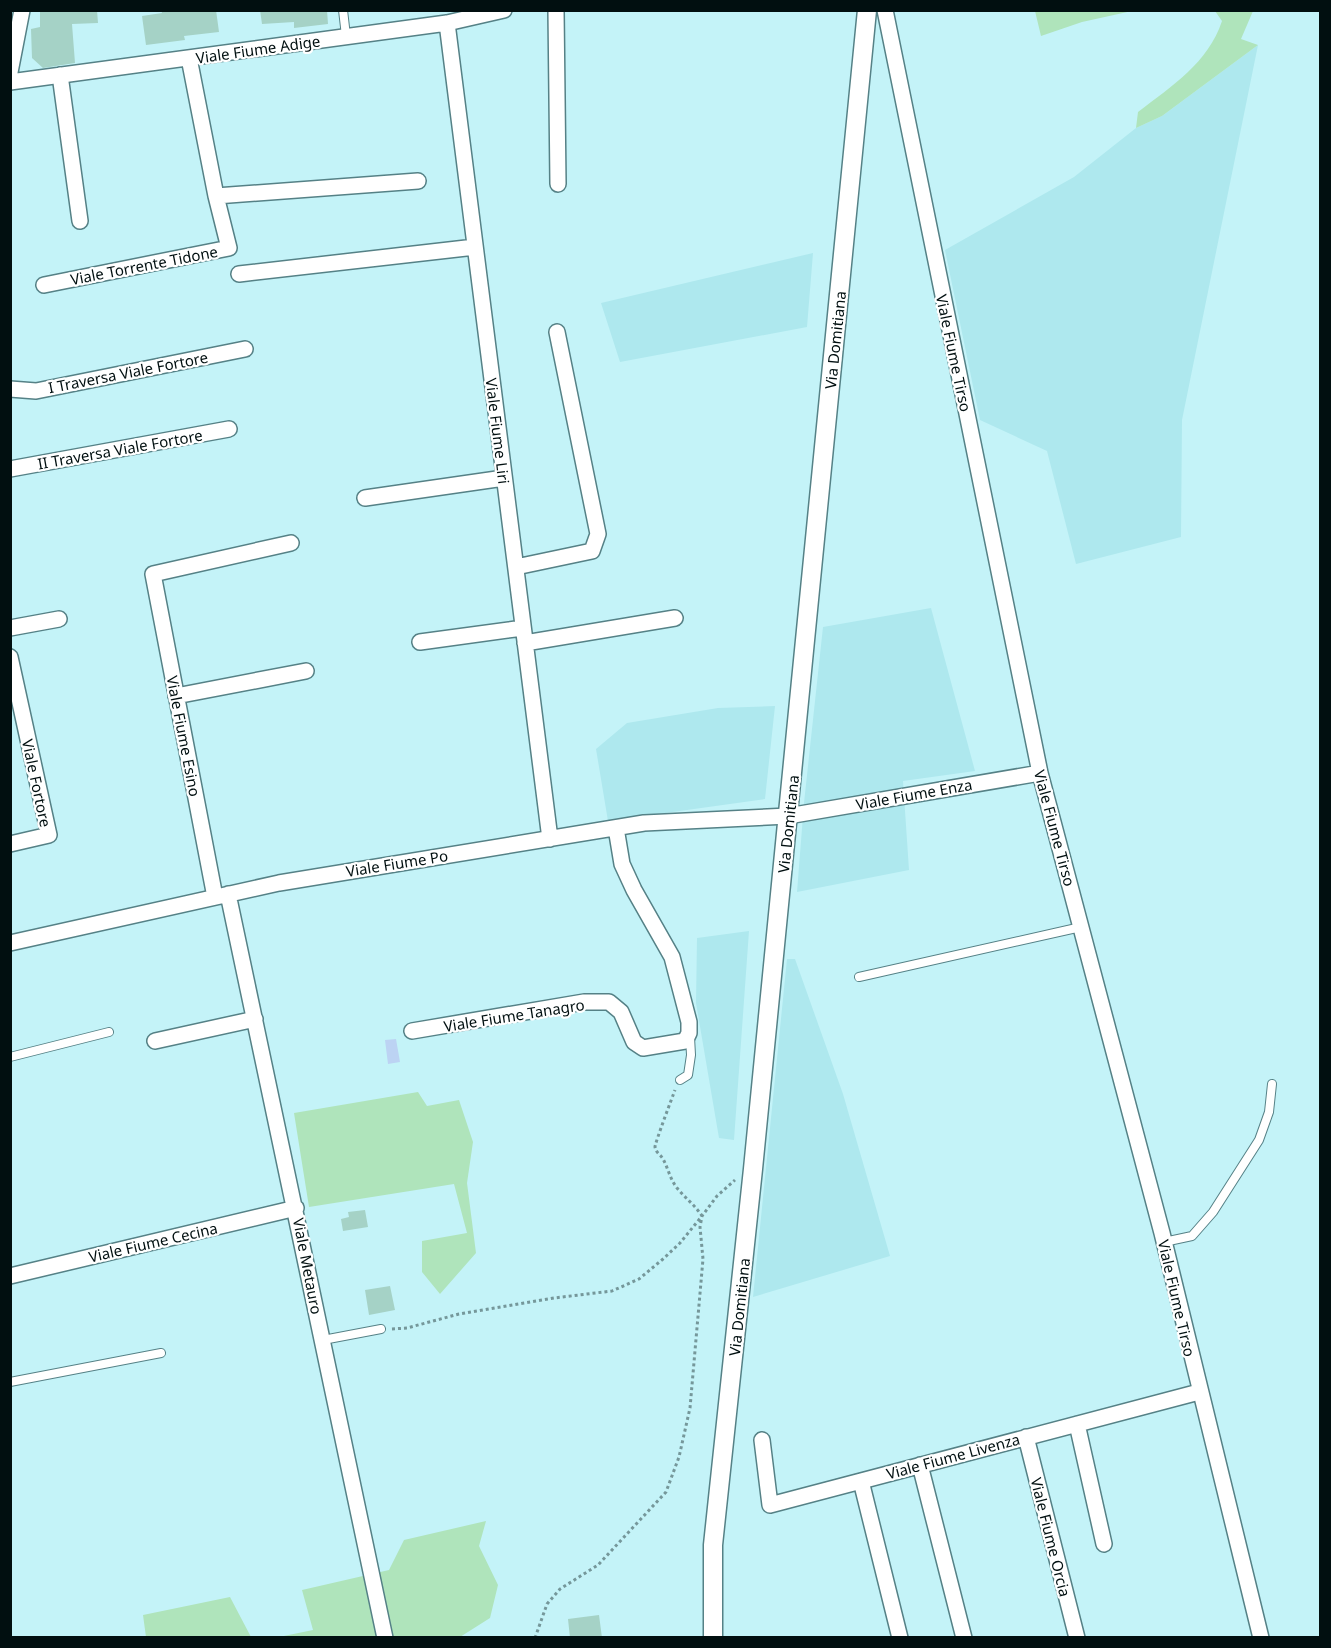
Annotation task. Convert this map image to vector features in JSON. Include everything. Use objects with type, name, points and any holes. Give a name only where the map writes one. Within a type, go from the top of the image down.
[{"type":"street","points":[[10,72],[22,10]]},
{"type":"street","name":"Viale Fiume Adige","points":[[10,82],[447,23],[504,10]]},
{"type":"street","points":[[556,10],[558,184]]},
{"type":"street","name":"Via Domitiana","points":[[713,1638],[713,1545],[753,1169],[867,10]]},
{"type":"street","name":"Viale Fiume Tirso","points":[[885,10],[1040,773],[1164,1242],[1261,1638]]},
{"type":"street","name":"Viale Fiume Liri","points":[[447,23],[550,839]]},
{"type":"street","name":"Viale Torrente Tidone","points":[[44,285],[229,248],[216,196],[189,58]]},
{"type":"street","points":[[60,75],[80,221]]},
{"type":"street","points":[[216,196],[418,181]]},
{"type":"street","points":[[239,274],[475,247]]},
{"type":"street","points":[[516,567],[592,551],[598,534],[557,332]]},
{"type":"street","name":"I Traversa Viale Fortore","points":[[10,389],[36,391],[245,349]]},
{"type":"street","name":"II Traversa Viale Fortore","points":[[10,469],[229,429]]},
{"type":"street","points":[[365,498],[504,478]]},
{"type":"street","name":"Viale Fiume Esino","points":[[222,896],[176,696],[153,574],[291,543]]},
{"type":"street","points":[[420,642],[524,636],[675,618]]},
{"type":"street","points":[[10,628],[59,619]]},
{"type":"street","name":"Viale Fortore","points":[[10,657],[49,835],[10,844]]},
{"type":"street","points":[[176,696],[306,671]]},
{"type":"street","name":"Viale Fiume Enza","points":[[788,816],[1040,773]]},
{"type":"street","name":"Viale Fiume Po","points":[[10,943],[279,883],[644,823],[788,816]]},
{"type":"street","points":[[616,828],[622,864],[672,957],[681,987],[689,1033]]},
{"type":"street","name":"Viale Metauro","points":[[222,896],[255,1019],[385,1638]]},
{"type":"street","name":"Viale Fiume Tanagro","points":[[412,1031],[584,1002],[609,1002],[621,1012],[634,1042],[643,1048],[685,1041],[689,1033]]},
{"type":"street","points":[[155,1041],[255,1019]]},
{"type":"street","name":"Viale Fiume Cecina","points":[[10,1276],[296,1208]]},
{"type":"street","name":"Viale Fiume Livenza","points":[[762,1440],[770,1505],[1200,1392]]},
{"type":"street","points":[[1077,1424],[1104,1544]]},
{"type":"street","name":"Viale Fiume Orcia","points":[[1026,1437],[1077,1638]]},
{"type":"street","points":[[920,1465],[964,1638]]},
{"type":"street","points":[[861,1481],[900,1638]]},
{"type":"lane","points":[[343,10],[346,36]]},
{"type":"lane","points":[[859,977],[1081,927]]},
{"type":"lane","points":[[10,1057],[109,1032]]},
{"type":"lane","points":[[680,1080],[688,1075],[691,1055],[689,1033]]},
{"type":"lane","points":[[1164,1242],[1192,1236],[1213,1212],[1259,1140],[1269,1112],[1272,1084]]},
{"type":"lane","points":[[322,1340],[381,1329]]},
{"type":"lane","points":[[10,1382],[161,1353]]},
{"type":"path","points":[[535,1638],[547,1604],[560,1589],[598,1565],[666,1492],[679,1457],[690,1408],[703,1259],[700,1227],[702,1216],[678,1189],[663,1159],[656,1151],[655,1144],[680,1080]]},
{"type":"path","points":[[381,1329],[407,1328],[459,1314],[612,1291],[639,1278],[663,1259],[680,1243],[717,1196],[733,1181],[753,1169]]},
{"type":"shaded area","points":[[1258,45],[1182,420],[1181,537],[1076,564],[1047,451],[980,420],[945,250],[1074,177],[1136,128],[1162,116]]},
{"type":"shaded area","points":[[813,253],[807,327],[620,362],[601,303]]},
{"type":"shaded area","points":[[931,608],[975,771],[903,781],[909,870],[797,892],[823,627]]},
{"type":"shaded area","points":[[775,706],[765,799],[608,821],[596,749],[627,723],[718,708]]},
{"type":"shaded area","points":[[749,931],[734,1140],[719,1138],[696,1003],[697,938]]},
{"type":"shaded area","points":[[787,959],[795,959],[843,1094],[890,1256],[753,1297]]},
{"type":"shaded area","points":[[396,1039],[400,1062],[388,1064],[385,1040]]},
{"type":"green space","points":[[1035,10],[1132,11],[1082,22],[1041,36]]},
{"type":"green space","points":[[1215,11],[1253,11],[1241,39],[1258,45],[1162,116],[1136,128],[1138,112],[1188,72],[1208,49],[1222,21]]},
{"type":"green space","points":[[418,1092],[427,1106],[459,1100],[473,1142],[467,1183],[476,1253],[440,1294],[422,1272],[422,1241],[467,1233],[454,1184],[309,1207],[294,1113]]},
{"type":"green space","points":[[486,1521],[479,1546],[498,1585],[490,1618],[460,1637],[274,1638],[313,1630],[302,1590],[389,1570],[404,1540]]},
{"type":"green space","points":[[230,1597],[251,1637],[146,1637],[143,1615]]},
{"type":"building","points":[[40,10],[97,10],[98,23],[72,24],[75,63],[43,68],[32,58],[31,29],[40,27]]},
{"type":"building","points":[[161,10],[216,10],[219,32],[184,36],[185,40],[146,45],[142,16],[162,13]]},
{"type":"building","points":[[260,10],[327,10],[328,24],[294,28],[294,22],[262,24]]},
{"type":"building","points":[[365,1210],[368,1227],[343,1231],[341,1219],[349,1217],[348,1212]]},
{"type":"building","points":[[390,1286],[395,1310],[369,1315],[365,1290]]},
{"type":"building","points":[[599,1615],[602,1638],[570,1638],[568,1619]]}]
